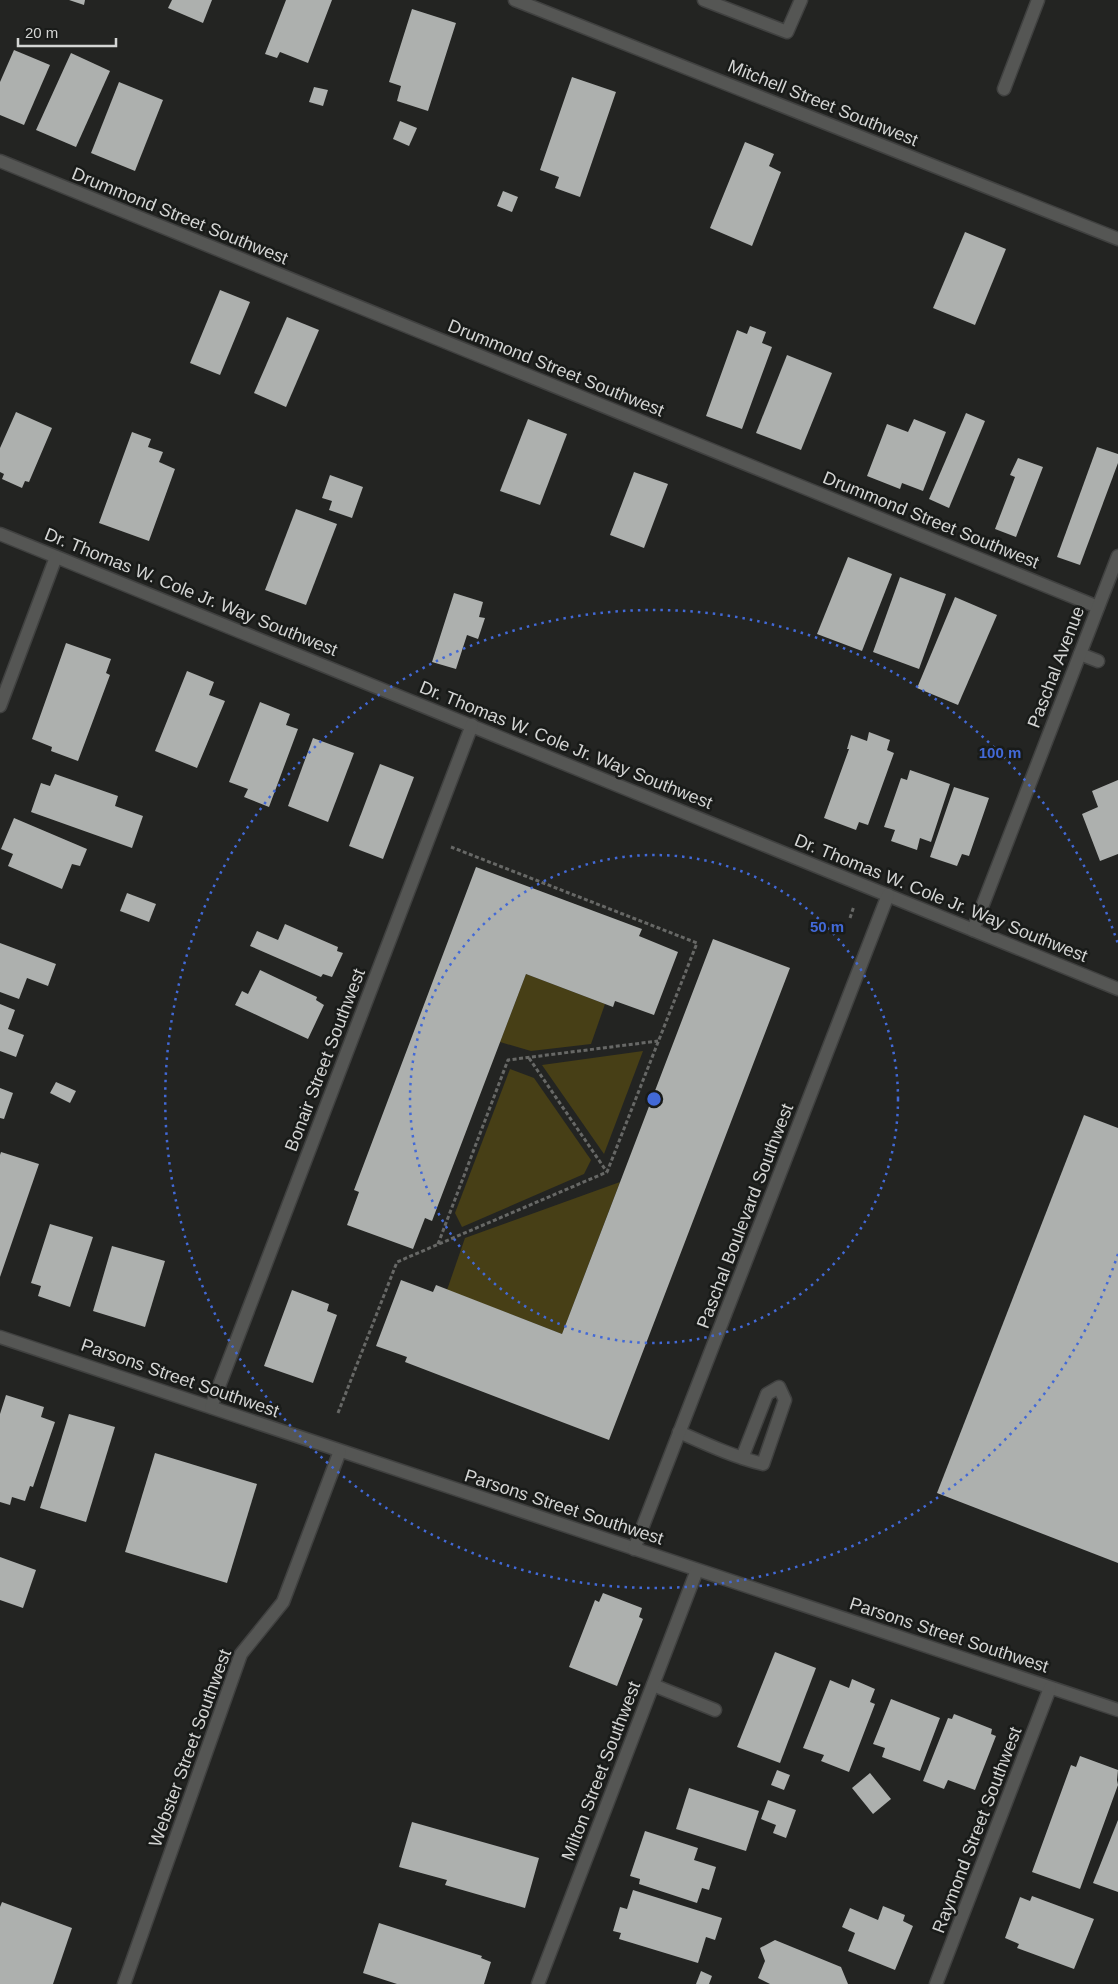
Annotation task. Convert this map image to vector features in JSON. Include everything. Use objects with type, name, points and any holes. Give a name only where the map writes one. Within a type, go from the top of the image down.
[{"type":"street","name":"Mitchell Street Southwest","points":[[515,0],[1118,240]]},
{"type":"street","points":[[704,0],[787,32],[801,0]]},
{"type":"street","points":[[1004,89],[1038,0]]},
{"type":"street","name":"Drummond Street Southwest","points":[[0,161],[1098,607]]},
{"type":"street","name":"Dr. Thomas W. Cole Jr. Way Southwest","points":[[0,534],[1118,989]]},
{"type":"street","name":"Paschal Avenue","points":[[973,930],[1118,556]]},
{"type":"street","points":[[0,706],[56,557]]},
{"type":"street","points":[[1080,654],[1098,661]]},
{"type":"street","name":"Bonair Street Southwest","points":[[211,1407],[472,726]]},
{"type":"street","name":"Paschal Boulevard Southwest","points":[[634,1549],[888,895]]},
{"type":"street","name":"Parsons Street Southwest","points":[[0,1337],[1118,1710]]},
{"type":"street","points":[[679,1432],[742,1458],[763,1464],[785,1400],[779,1387],[767,1394],[742,1458]]},
{"type":"street","name":"Webster Street Southwest","points":[[124,1984],[240,1654],[283,1602],[340,1451]]},
{"type":"street","name":"Milton Street Southwest","points":[[538,1984],[697,1570]]},
{"type":"street","points":[[653,1685],[715,1710]]},
{"type":"street","name":"Raymond Street Southwest","points":[[936,1984],[1050,1688]]},
{"type":"path","points":[[338,1413],[397,1262],[607,1172],[697,943],[447,845]]},
{"type":"path","points":[[850,918],[855,902]]},
{"type":"path","points":[[438,1244],[508,1060],[658,1042]]},
{"type":"path","points":[[529,1058],[607,1172]]},
{"type":"shaded area","points":[[526,974],[605,1004],[591,1044],[531,1051],[500,1042]]},
{"type":"shaded area","points":[[643,1051],[604,1154],[542,1065]]},
{"type":"shaded area","points":[[510,1069],[534,1078],[591,1160],[584,1174],[462,1227],[455,1213]]},
{"type":"shaded area","points":[[620,1182],[562,1334],[447,1290],[465,1238]]},
{"type":"building","points":[[69,0],[85,0],[84,5]]},
{"type":"building","points":[[172,0],[212,0],[203,23],[168,8]]},
{"type":"building","points":[[286,0],[332,0],[308,63],[280,52],[277,58],[265,54]]},
{"type":"building","points":[[412,9],[456,23],[428,111],[397,101],[401,86],[389,82]]},
{"type":"building","points":[[14,50],[50,65],[24,125],[0,115],[0,82]]},
{"type":"building","points":[[71,53],[110,71],[76,147],[36,130]]},
{"type":"building","points":[[572,77],[616,92],[580,197],[555,188],[559,177],[540,170]]},
{"type":"building","points":[[119,82],[163,100],[135,171],[91,153]]},
{"type":"building","points":[[314,87],[328,90],[323,106],[309,102]]},
{"type":"building","points":[[400,121],[417,128],[409,146],[393,139]]},
{"type":"building","points":[[745,142],[774,154],[769,166],[781,172],[752,246],[710,228]]},
{"type":"building","points":[[503,191],[518,197],[512,212],[497,206]]},
{"type":"building","points":[[965,232],[1006,249],[975,325],[933,308]]},
{"type":"building","points":[[220,290],[250,302],[220,375],[190,363]]},
{"type":"building","points":[[287,317],[319,330],[286,407],[254,393]]},
{"type":"building","points":[[750,326],[766,332],[762,343],[772,347],[742,429],[706,416],[737,330],[747,334]]},
{"type":"building","points":[[787,355],[832,373],[801,450],[756,433]]},
{"type":"building","points":[[16,412],[52,428],[29,482],[25,481],[22,488],[2,479],[4,474],[0,472],[0,448]]},
{"type":"building","points":[[966,413],[985,421],[949,508],[929,499]]},
{"type":"building","points":[[528,419],[567,434],[540,505],[500,491]]},
{"type":"building","points":[[914,419],[946,432],[923,491],[902,483],[900,489],[867,476],[887,424],[908,432]]},
{"type":"building","points":[[132,432],[151,439],[148,447],[163,452],[159,462],[175,469],[149,541],[99,523]]},
{"type":"building","points":[[1097,447],[1118,454],[1118,463],[1080,565],[1057,557]]},
{"type":"building","points":[[1018,458],[1043,467],[1016,537],[995,529],[1015,477],[1010,475]]},
{"type":"building","points":[[634,472],[668,484],[644,548],[610,535]]},
{"type":"building","points":[[330,475],[363,487],[352,518],[329,510],[332,501],[322,498]]},
{"type":"building","points":[[296,509],[337,524],[306,605],[265,590]]},
{"type":"building","points":[[848,557],[892,574],[862,651],[817,634]]},
{"type":"building","points":[[900,577],[946,594],[919,669],[873,652]]},
{"type":"building","points":[[454,593],[483,602],[479,617],[485,618],[478,639],[467,635],[456,669],[432,662]]},
{"type":"building","points":[[955,597],[997,615],[958,705],[917,688]]},
{"type":"building","points":[[66,643],[111,659],[106,673],[110,675],[78,761],[51,751],[52,747],[32,739]]},
{"type":"building","points":[[187,671],[214,682],[209,695],[225,701],[197,768],[155,751]]},
{"type":"building","points":[[260,702],[290,714],[286,725],[298,729],[269,807],[244,797],[248,789],[229,782]]},
{"type":"building","points":[[869,732],[890,740],[887,750],[894,753],[868,825],[859,822],[856,830],[824,818],[849,749],[847,749],[851,735],[867,741]]},
{"type":"building","points":[[313,738],[354,753],[328,822],[288,806]]},
{"type":"building","points":[[380,764],[414,777],[383,859],[349,846]]},
{"type":"building","points":[[910,770],[950,784],[931,842],[920,838],[917,850],[891,841],[895,830],[884,827],[901,778],[907,780]]},
{"type":"building","points":[[55,774],[118,796],[115,806],[143,816],[132,848],[31,812],[41,783],[50,786]]},
{"type":"building","points":[[1118,780],[1118,854],[1100,861],[1082,814],[1098,807],[1092,791]]},
{"type":"building","points":[[954,787],[989,798],[969,856],[962,854],[957,866],[930,857]]},
{"type":"building","points":[[14,818],[87,849],[80,866],[72,864],[62,889],[8,866],[13,854],[1,849]]},
{"type":"building","points":[[476,867],[642,929],[639,936],[678,952],[654,1015],[615,1001],[613,1007],[526,974],[432,1221],[425,1218],[413,1249],[347,1225],[359,1192],[354,1190]]},
{"type":"building","points":[[127,893],[156,904],[149,922],[120,911]]},
{"type":"building","points":[[285,924],[338,947],[337,951],[343,953],[332,977],[323,974],[321,977],[250,946],[257,931],[278,940]]},
{"type":"building","points":[[713,939],[790,968],[609,1440],[405,1362],[407,1357],[376,1346],[401,1280],[433,1292],[436,1285],[562,1334]]},
{"type":"building","points":[[0,943],[56,964],[48,986],[27,978],[19,999],[0,992]]},
{"type":"building","points":[[260,970],[317,997],[316,1000],[324,1005],[308,1039],[235,1005],[242,991],[248,994]]},
{"type":"building","points":[[0,1004],[15,1010],[8,1029],[24,1035],[16,1057],[0,1051]]},
{"type":"building","points":[[56,1082],[76,1091],[70,1103],[50,1093]]},
{"type":"building","points":[[0,1088],[13,1093],[4,1119],[0,1118]]},
{"type":"building","points":[[1084,1115],[1118,1128],[1118,1563],[937,1493]]},
{"type":"building","points":[[1,1152],[39,1164],[0,1277],[0,1155]]},
{"type":"building","points":[[50,1224],[93,1237],[70,1307],[38,1296],[41,1286],[31,1283]]},
{"type":"building","points":[[112,1246],[165,1261],[145,1327],[93,1311]]},
{"type":"building","points":[[292,1290],[329,1304],[327,1311],[337,1315],[313,1383],[264,1366]]},
{"type":"building","points":[[6,1395],[44,1407],[41,1417],[55,1422],[33,1487],[30,1486],[25,1501],[12,1497],[10,1505],[0,1502],[0,1414]]},
{"type":"building","points":[[69,1414],[115,1427],[86,1522],[40,1508]]},
{"type":"building","points":[[155,1453],[257,1484],[227,1583],[125,1552]]},
{"type":"building","points":[[0,1557],[36,1570],[23,1608],[0,1600]]},
{"type":"building","points":[[603,1593],[642,1608],[639,1617],[643,1619],[617,1686],[569,1667],[595,1600],[599,1602]]},
{"type":"building","points":[[775,1652],[816,1668],[780,1763],[737,1747]]},
{"type":"building","points":[[852,1679],[875,1689],[870,1702],[875,1704],[849,1772],[821,1761],[824,1755],[803,1748],[830,1680],[849,1688]]},
{"type":"building","points":[[891,1699],[940,1718],[920,1771],[882,1757],[885,1748],[873,1744]]},
{"type":"building","points":[[954,1714],[992,1729],[991,1734],[996,1736],[975,1790],[948,1780],[944,1789],[923,1781],[948,1718],[952,1719]]},
{"type":"building","points":[[1080,1756],[1118,1770],[1118,1785],[1080,1889],[1032,1872],[1071,1765],[1076,1767]]},
{"type":"building","points":[[777,1770],[790,1775],[784,1790],[771,1785]]},
{"type":"building","points":[[870,1773],[891,1799],[873,1814],[852,1788]]},
{"type":"building","points":[[689,1788],[759,1811],[746,1851],[676,1829]]},
{"type":"building","points":[[768,1800],[796,1810],[786,1838],[773,1833],[776,1825],[761,1819]]},
{"type":"building","points":[[1118,1820],[1118,1892],[1093,1883]]},
{"type":"building","points":[[412,1822],[539,1858],[525,1908],[445,1885],[447,1880],[399,1867]]},
{"type":"building","points":[[645,1831],[698,1848],[694,1860],[716,1867],[709,1890],[702,1888],[697,1903],[639,1884],[640,1879],[630,1876]]},
{"type":"building","points":[[633,1890],[722,1918],[715,1940],[706,1937],[698,1963],[619,1939],[621,1933],[613,1931],[620,1907],[627,1909]]},
{"type":"building","points":[[1032,1896],[1094,1919],[1074,1969],[1017,1948],[1019,1944],[1005,1938],[1020,1897],[1030,1901]]},
{"type":"building","points":[[2,1902],[72,1928],[53,1984],[0,1984],[0,1907]]},
{"type":"building","points":[[883,1906],[905,1915],[903,1921],[913,1926],[895,1970],[848,1951],[855,1933],[842,1927],[850,1908],[878,1920]]},
{"type":"building","points":[[379,1923],[482,1956],[481,1958],[491,1962],[484,1984],[397,1984],[363,1973]]},
{"type":"building","points":[[775,1940],[841,1967],[848,1984],[770,1984],[758,1978],[765,1961],[760,1948]]},
{"type":"building","points":[[701,1971],[712,1976],[709,1984],[696,1984]]}]
